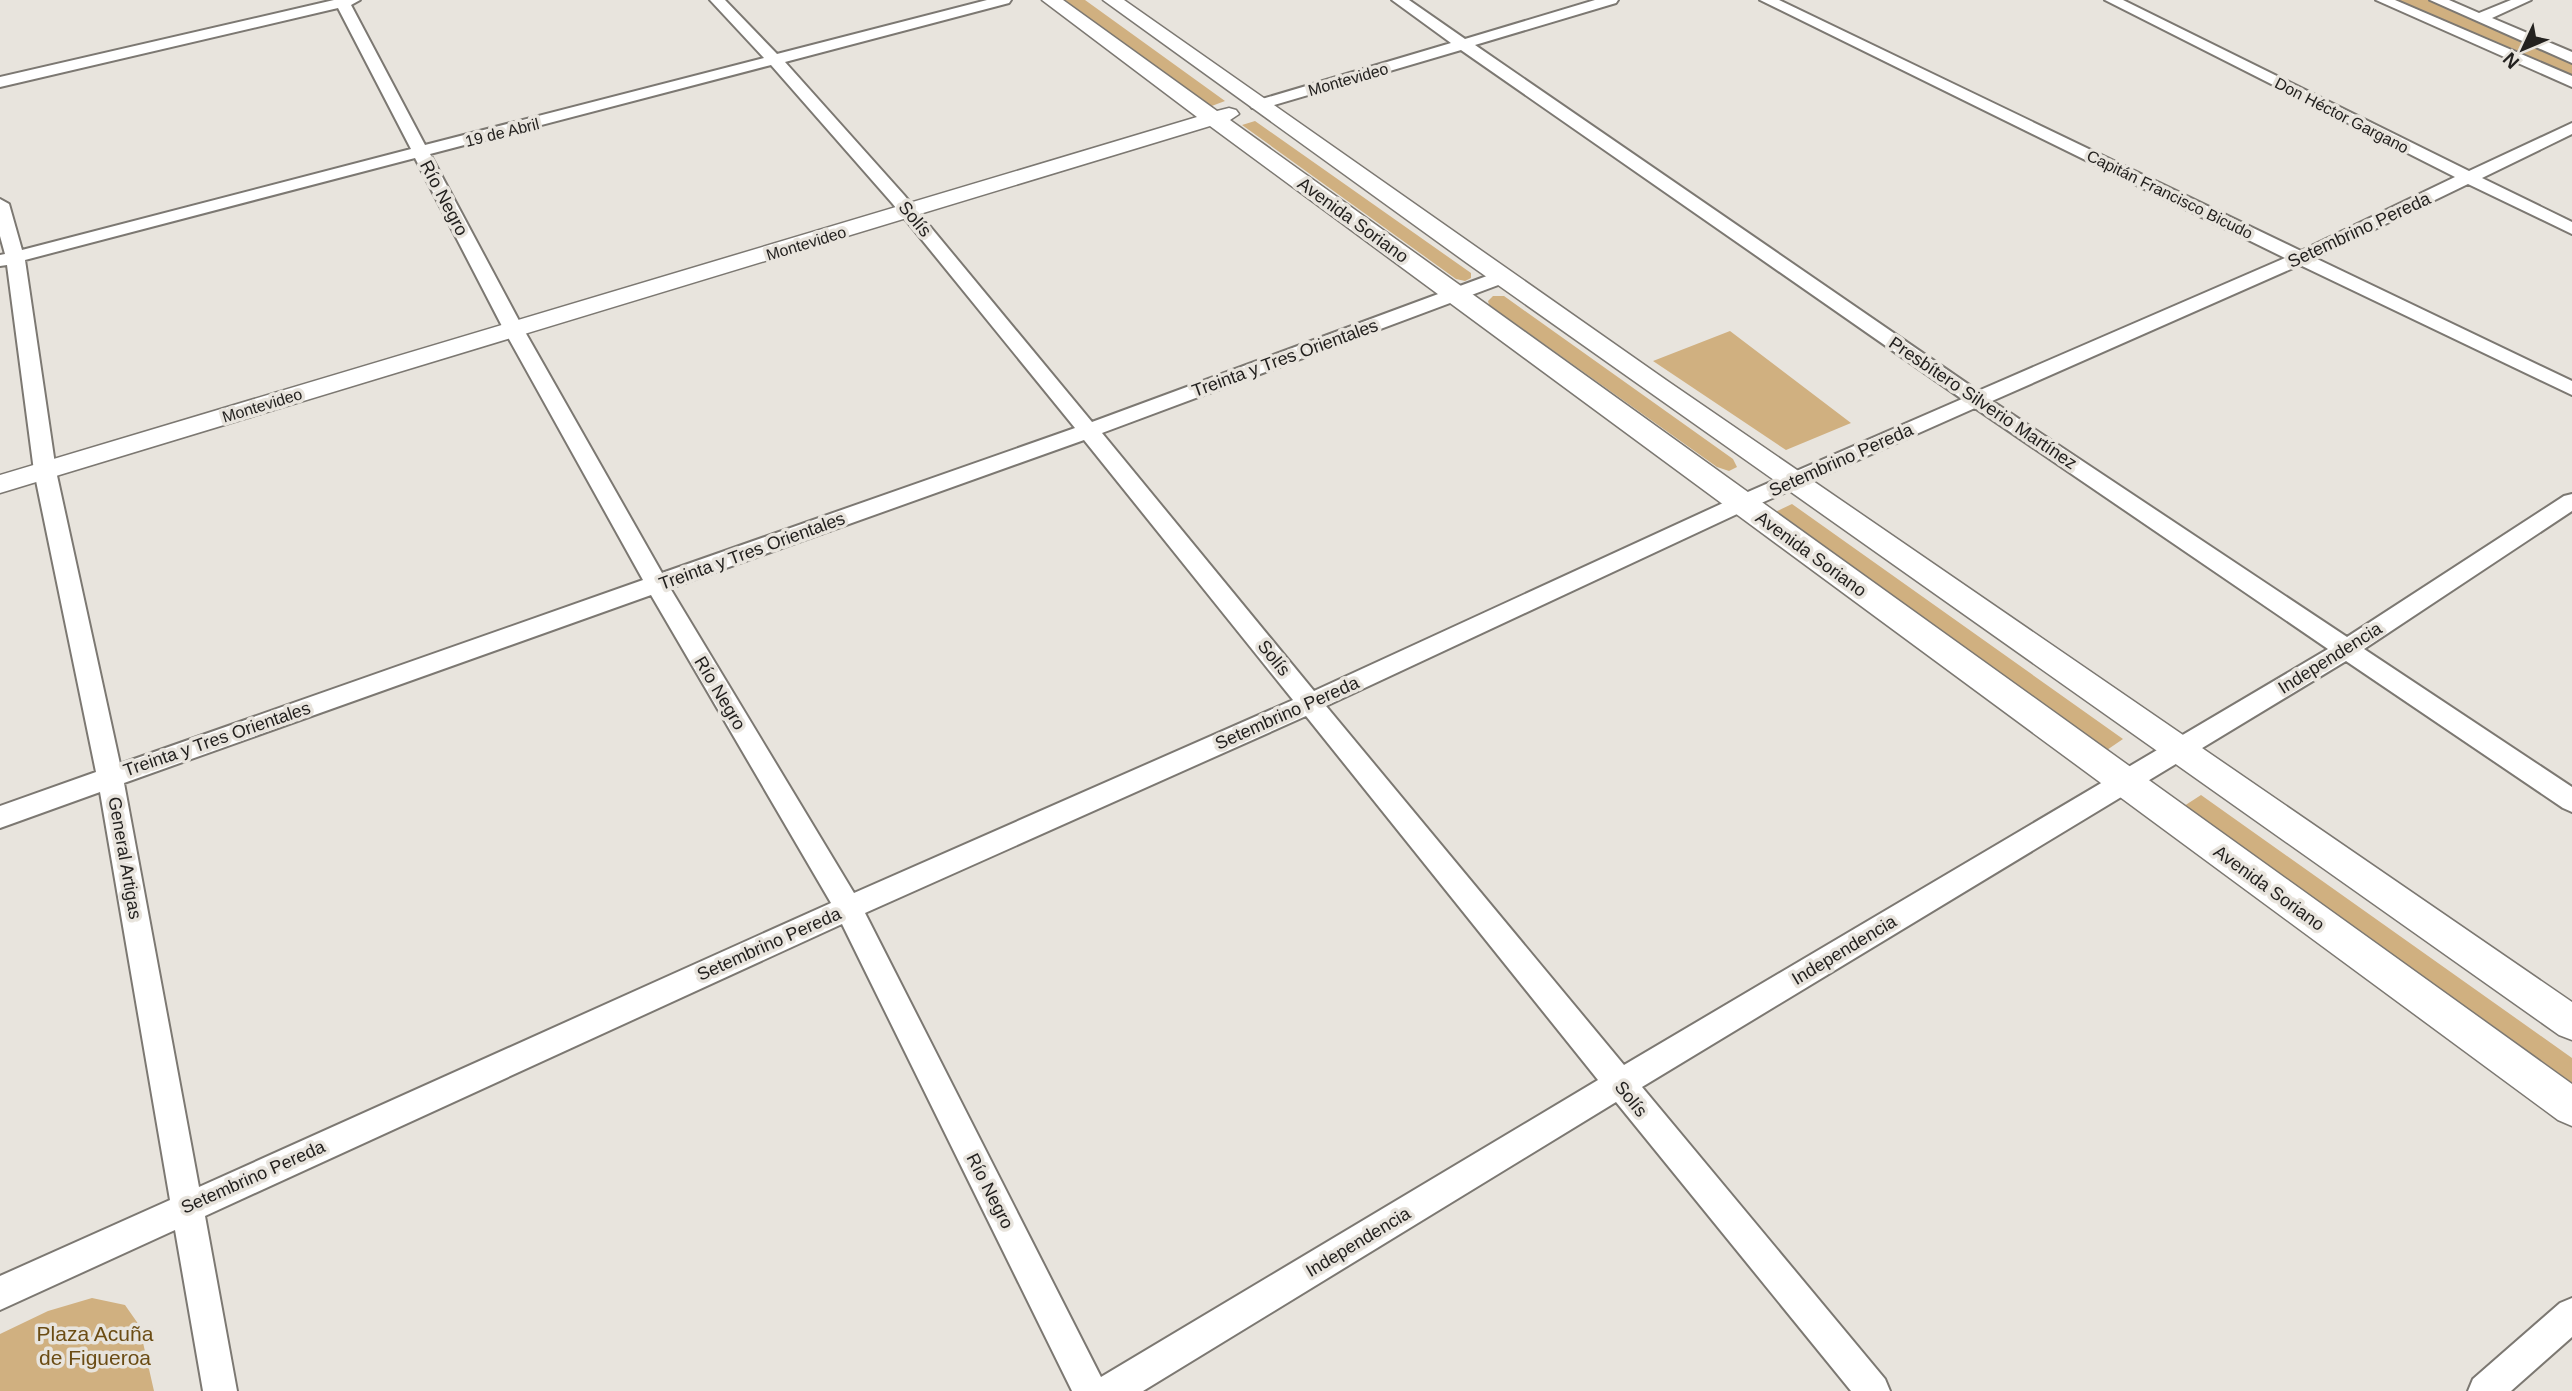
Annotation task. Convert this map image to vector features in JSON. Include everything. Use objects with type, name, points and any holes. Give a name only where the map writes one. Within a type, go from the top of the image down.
[{"type":"street","name":"Solís","points":[[717,0],[776,61],[909,212],[1872,1391]]},
{"type":"street","name":"19 de Abril","points":[[7,259],[1004,0]]},
{"type":"street","name":"Avenida Soriano","points":[[1051,0],[2572,1107]]},
{"type":"street","points":[[1112,0],[1792,482],[2181,748],[2572,1023]]},
{"type":"street","name":"Presbítero Silverio Martínez","points":[[1399,0],[1977,400],[2572,801]]},
{"type":"street","name":"Montevideo","points":[[0,484],[1611,0]]},
{"type":"street","name":"Capitán Francisco Bicudo","points":[[1767,0],[2572,389]]},
{"type":"street","name":"Don Héctor Gargano","points":[[2112,0],[2572,229]]},
{"type":"street","points":[[2383,0],[2572,82]]},
{"type":"street","points":[[2437,0],[2572,58]]},
{"type":"street","points":[[2479,18],[2524,0]]},
{"type":"street","points":[[0,82],[345,1]]},
{"type":"street","name":"Río Negro","points":[[345,1],[419,153],[514,330],[657,585],[848,908],[1090,1391]]},
{"type":"street","name":"Setembrino Pereda","points":[[0,1293],[848,908],[1310,703],[1742,503],[2302,257],[2572,128]]},
{"type":"street","name":"General Artigas","points":[[0,204],[7,259],[45,471],[110,776],[220,1391]]},
{"type":"street","name":"Treinta y Tres Orientales","points":[[0,817],[1088,431],[1502,277]]},
{"type":"street","name":"Independencia","points":[[1111,1391],[2348,648],[2572,501]]},
{"type":"street","points":[[2485,1391],[2572,1315]]},
{"type":"green space","points":[[1063,0],[1085,0],[1225,101],[1209,107]]},
{"type":"green space","points":[[2394,0],[2429,0],[2572,61],[2572,77]]},
{"type":"green space","points":[[1255,121],[1471,273],[1471,278],[1465,281],[1456,279],[1242,125]]},
{"type":"green space","points":[[1493,296],[1504,296],[1733,459],[1737,467],[1729,471],[1717,467],[1489,305],[1488,301]]},
{"type":"green space","points":[[1730,331],[1851,423],[1786,450],[1653,361]]},
{"type":"green space","points":[[1792,504],[2123,739],[2104,752],[1773,513]]},
{"type":"green space","points":[[2201,795],[2572,1058],[2572,1090],[2181,808]]},
{"type":"green space","name":"Plaza Acuña de Figueroa","points":[[92,1298],[125,1305],[139,1325],[154,1391],[0,1391],[0,1334],[48,1311]]}]
